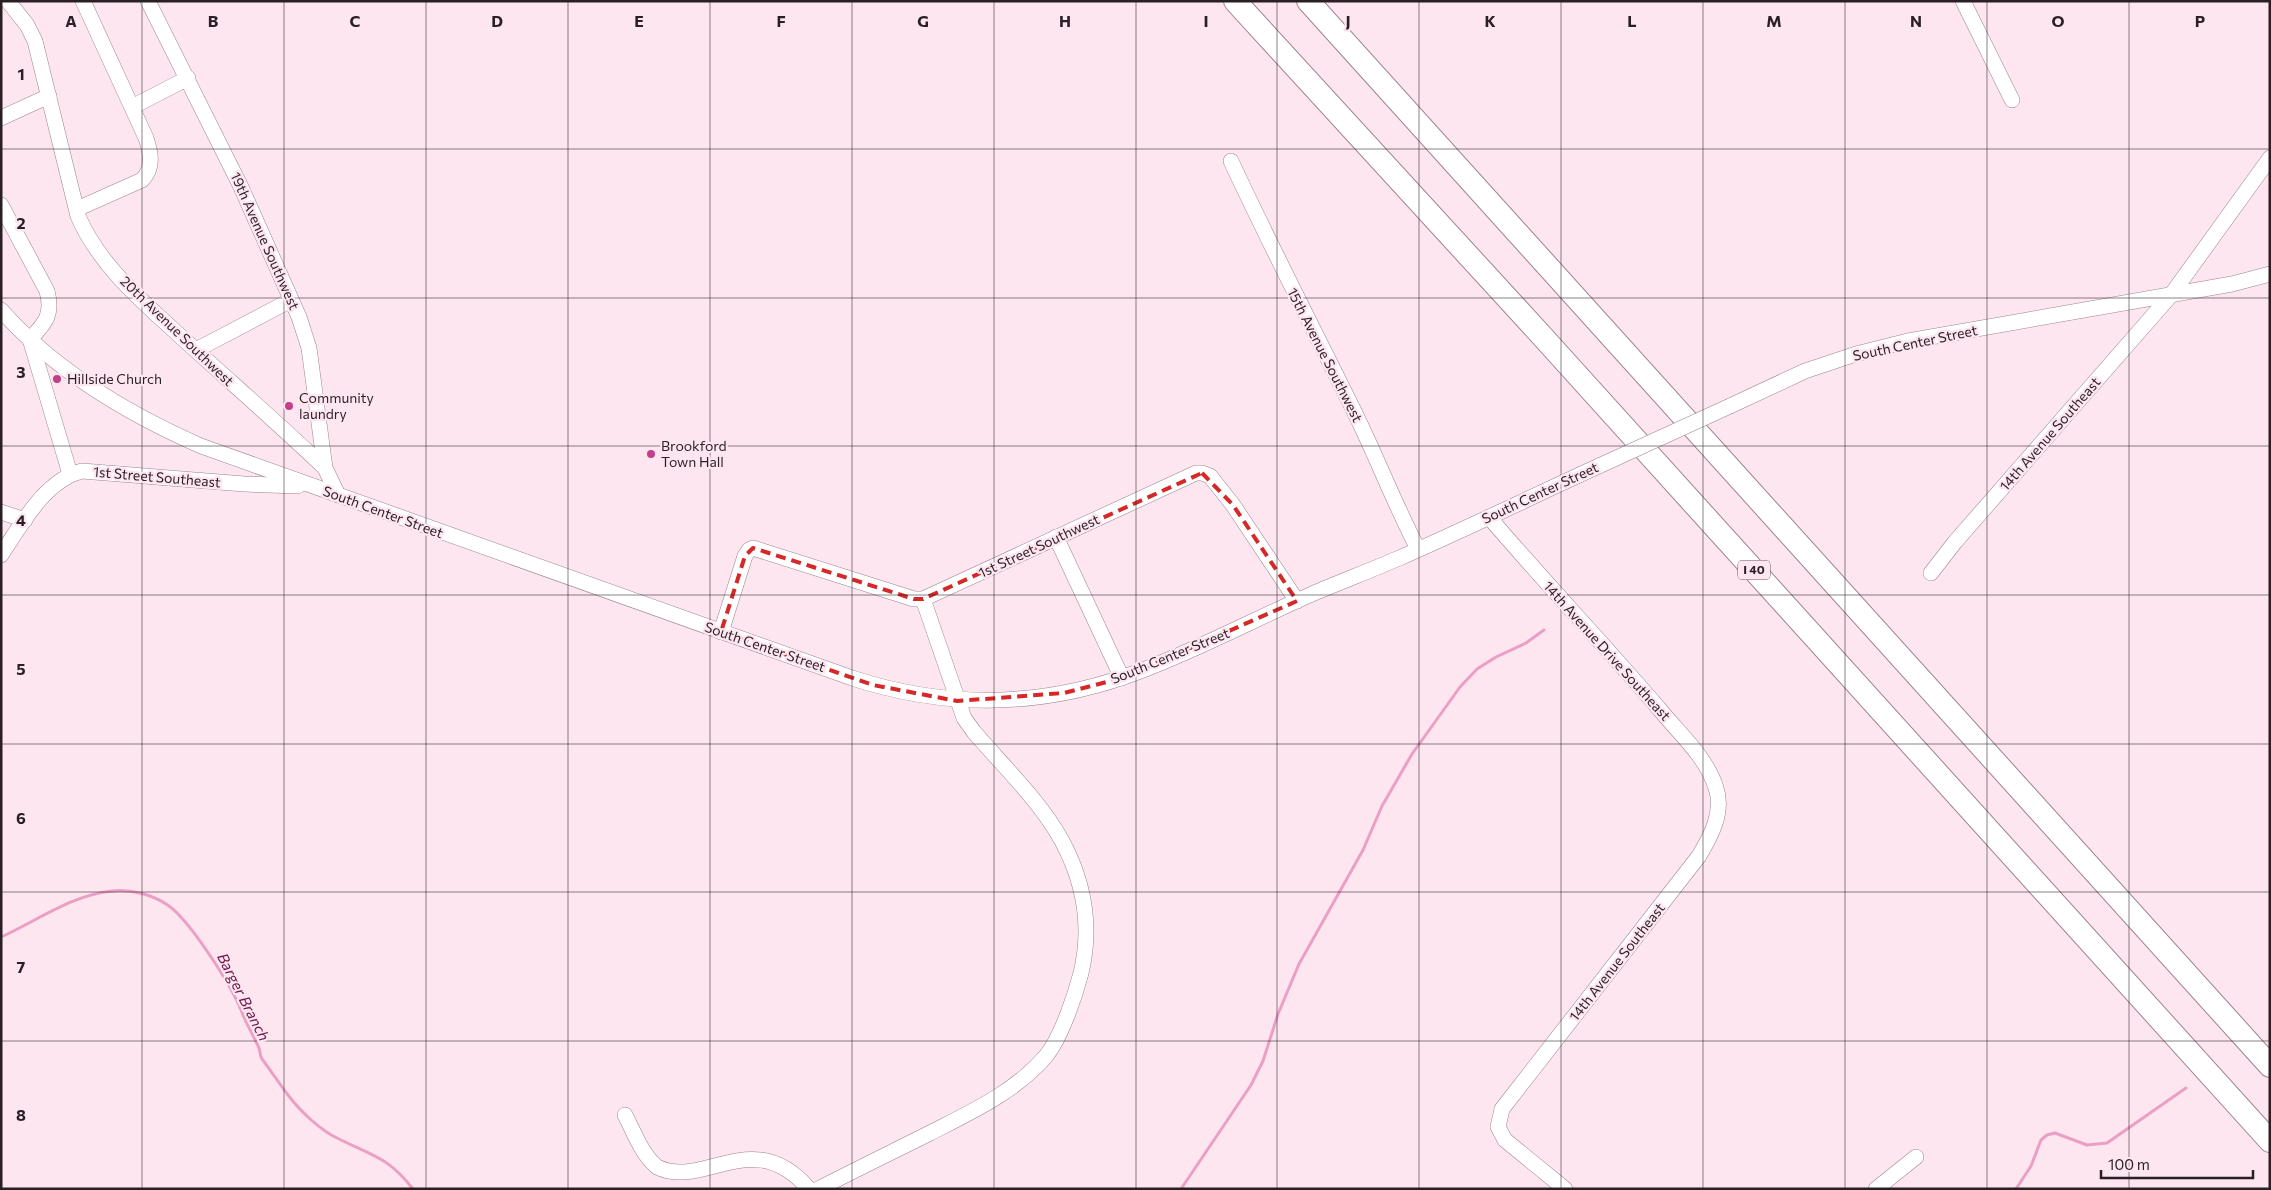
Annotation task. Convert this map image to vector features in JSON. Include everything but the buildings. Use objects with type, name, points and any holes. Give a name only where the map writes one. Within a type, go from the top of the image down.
[{"type":"highway","name":"I 40","points":[[1235,1],[2270,1141]]},
{"type":"highway","points":[[1308,1],[2270,1066]]},
{"type":"street","name":"20th Avenue Southwest","points":[[8,1],[27,25],[35,41],[78,216],[89,238],[121,278],[196,350],[325,468]]},
{"type":"street","points":[[77,209],[142,180],[148,174],[151,152],[83,1]]},
{"type":"street","name":"19th Avenue Southwest","points":[[148,1],[241,187],[291,300],[309,348],[325,468],[338,495]]},
{"type":"street","points":[[1963,1],[2012,100]]},
{"type":"street","points":[[132,107],[188,78]]},
{"type":"street","points":[[1,118],[49,96]]},
{"type":"street","name":"14th Avenue Southeast","points":[[1931,573],[1955,542],[2171,295],[2270,158]]},
{"type":"street","name":"15th Avenue Southwest","points":[[1232,161],[1275,256],[1354,411],[1390,494],[1418,549]]},
{"type":"street","points":[[1,205],[47,291],[50,302],[50,311],[46,323],[30,339],[70,474],[51,489],[25,520],[1,555]]},
{"type":"street","name":"South Center Street","points":[[1,310],[30,339],[105,396],[151,422],[201,446],[872,685],[957,701],[1047,695],[1091,687],[1122,678],[1170,659],[1296,601],[1418,549],[1805,371],[1908,341],[2232,284],[2270,274]]},
{"type":"street","points":[[196,350],[291,300]]},
{"type":"street","name":"1st Street Southeast","points":[[70,474],[82,471],[244,484],[308,485]]},
{"type":"street","name":"1st Street Southwest","points":[[924,599],[1154,492],[1202,472],[1210,476],[1254,536],[1296,601]]},
{"type":"street","points":[[1,512],[25,520]]},
{"type":"street","name":"14th Avenue Drive Southeast","points":[[1489,517],[1638,684],[1697,754],[1710,773],[1717,790]]},
{"type":"street","points":[[1056,537],[1122,678]]},
{"type":"street","points":[[721,632],[745,556],[753,548],[914,599],[924,599],[957,701],[974,732],[1047,818],[1072,861],[1081,890],[1087,929],[1085,958],[1078,985],[1046,1056],[1014,1085],[975,1110],[818,1189]]},
{"type":"street","name":"14th Avenue Southeast","points":[[1564,1189],[1506,1140],[1498,1127],[1502,1109],[1699,856],[1713,831],[1718,806],[1717,790]]},
{"type":"street","points":[[625,1115],[647,1155],[657,1167],[668,1174],[693,1178],[742,1165],[763,1162],[787,1169],[809,1189]]},
{"type":"street","points":[[1876,1189],[1916,1157]]},
{"type":"highlighted area","points":[[1202,473],[1233,505],[1297,601],[1122,678],[1064,693],[957,701],[873,685],[721,632],[745,556],[753,548],[914,599],[923,599]]},
{"type":"waterway","points":[[1181,1189],[1251,1085],[1263,1061],[1278,1014],[1299,964],[1363,850],[1382,806],[1412,754],[1460,687],[1477,669],[1496,657],[1526,643],[1544,630]]},
{"type":"waterway","name":"Barger Branch","points":[[1,937],[68,903],[97,893],[112,891],[133,892],[154,897],[166,904],[186,923],[219,969],[236,999],[259,1048],[262,1059],[293,1101],[311,1120],[325,1131],[388,1164],[413,1189]]},
{"type":"waterway","name":"Barger Branch","points":[[2016,1189],[2031,1166],[2041,1140],[2047,1135],[2055,1133],[2087,1145],[2107,1143],[2186,1088]]},
{"type":"place","name":"Hillside Church","points":[[57,379]]},
{"type":"place","name":"Community laundry","points":[[289,406]]},
{"type":"place","name":"Brookford Town Hall","points":[[651,454]]}]
